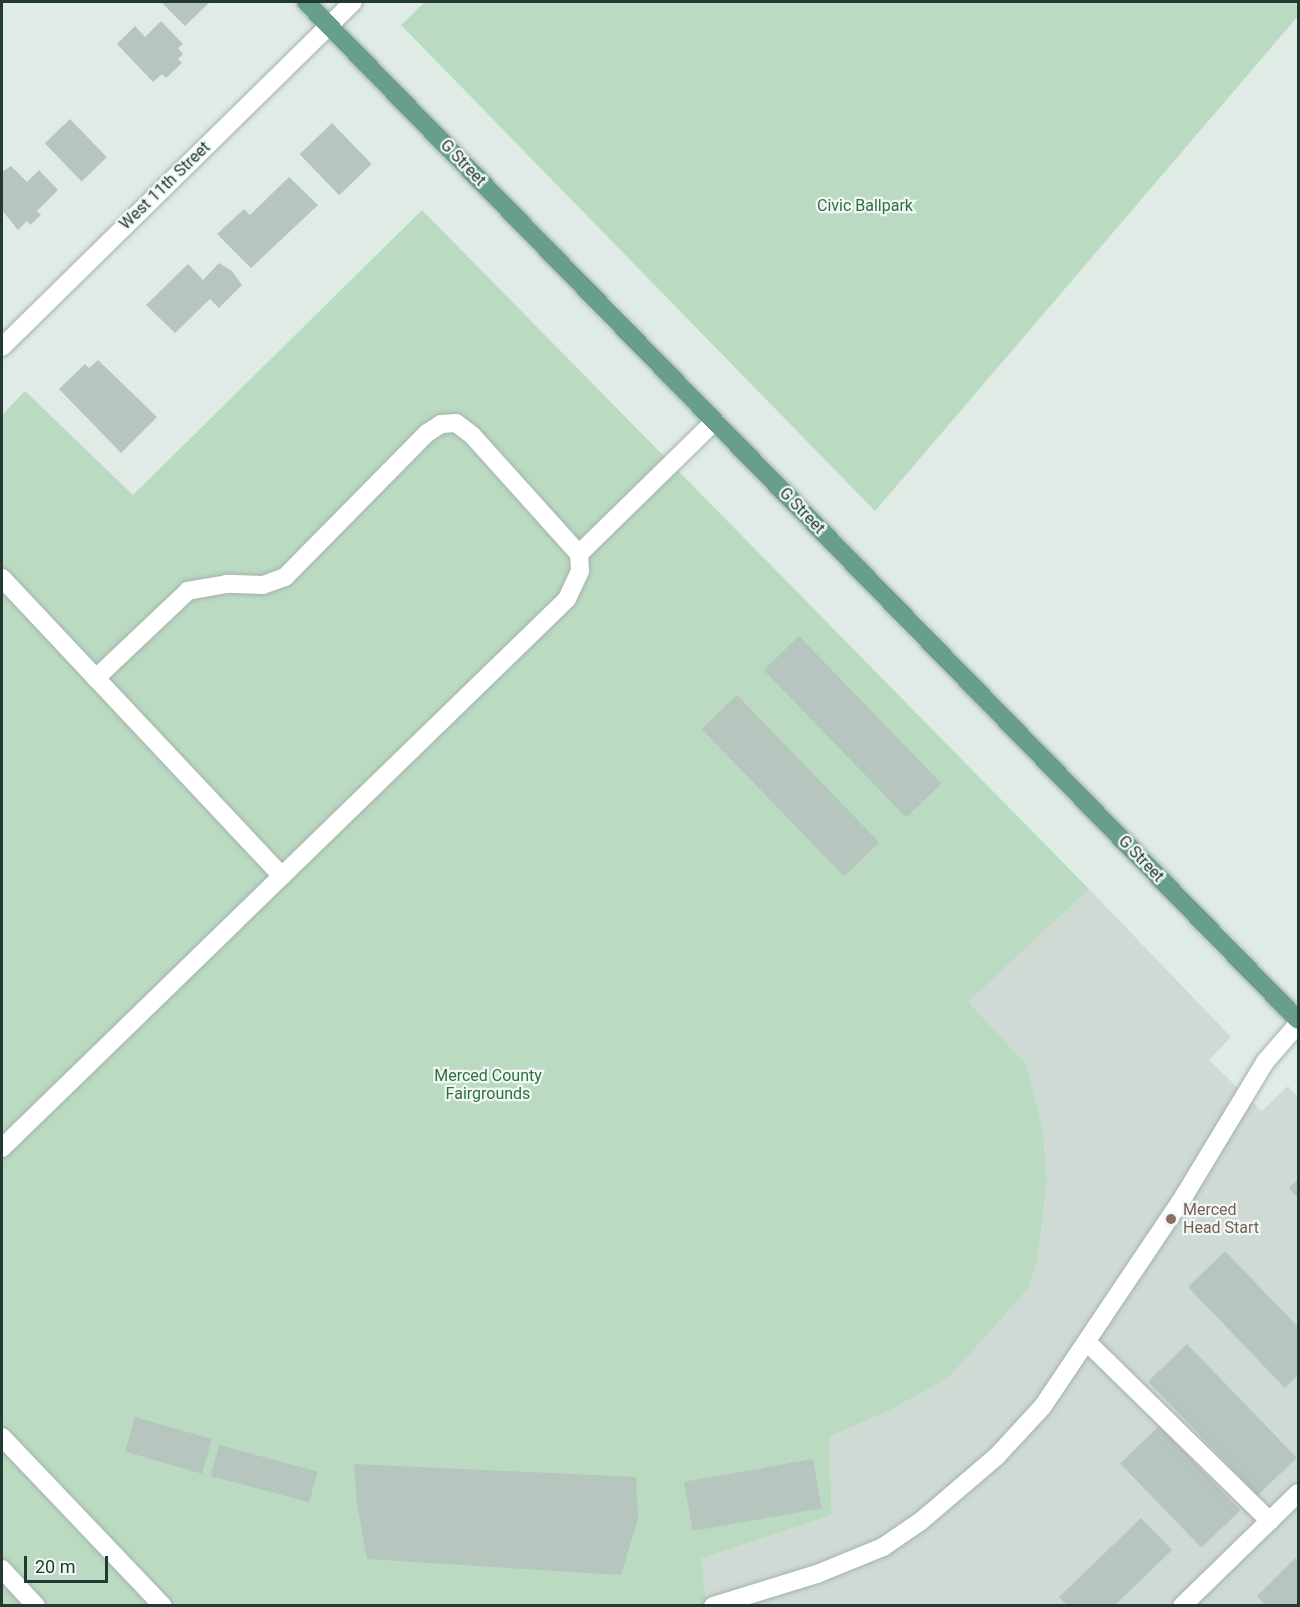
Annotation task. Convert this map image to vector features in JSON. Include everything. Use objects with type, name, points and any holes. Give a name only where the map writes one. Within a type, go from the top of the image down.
[{"type":"main road","name":"G Street","points":[[306,2],[1299,1022]]},
{"type":"street","name":"West 11th Street","points":[[2,347],[353,2]]},
{"type":"street","points":[[579,554],[715,421]]},
{"type":"street","points":[[2,1148],[567,599],[580,571],[579,554],[472,435],[456,423],[441,424],[426,433],[285,577],[263,585],[226,584],[188,591],[96,678]]},
{"type":"street","points":[[2,578],[282,876]]},
{"type":"street","points":[[713,1605],[743,1602],[818,1574],[883,1546],[921,1521],[996,1457],[1043,1406],[1184,1196],[1265,1062],[1299,1022]]},
{"type":"street","points":[[1087,1342],[1270,1521]]},
{"type":"street","points":[[2,1437],[151,1601]]},
{"type":"street","points":[[1182,1605],[1299,1493]]},
{"type":"street","points":[[2,1569],[36,1605]]},
{"type":"shaded area","name":"Merced Head Start","points":[[1089,889],[1231,1037],[1209,1060],[1262,1111],[1288,1086],[1298,1097],[1298,1605],[707,1605],[701,1559],[832,1515],[829,1437],[890,1410],[1038,1256],[1047,1181],[1043,1129],[1027,1065],[967,1002]]},
{"type":"green space","name":"Civic Ballpark","points":[[425,2],[1298,2],[1298,16],[875,511],[401,25]]},
{"type":"green space","name":"Merced County Fairgrounds","points":[[422,210],[1089,889],[968,1002],[1027,1065],[1043,1129],[1047,1181],[1038,1256],[1029,1287],[949,1377],[890,1410],[829,1437],[832,1515],[701,1559],[707,1605],[2,1606],[2,415],[25,391],[133,495]]},
{"type":"building","points":[[161,2],[210,2],[185,26]]},
{"type":"building","points":[[161,21],[183,44],[178,48],[183,54],[178,59],[182,63],[166,78],[162,74],[153,82],[117,44],[135,26],[145,37]]},
{"type":"building","points":[[70,119],[107,157],[82,181],[45,143]]},
{"type":"building","points":[[332,123],[372,164],[339,195],[300,154]]},
{"type":"building","points":[[11,166],[27,182],[39,170],[58,190],[37,211],[41,215],[30,225],[27,221],[18,230],[2,210],[2,172]]},
{"type":"building","points":[[289,177],[318,205],[251,268],[217,234],[244,209],[250,215]]},
{"type":"building","points":[[219,263],[232,271],[242,285],[219,308],[210,299],[175,333],[146,305],[188,264],[203,280]]},
{"type":"building","points":[[98,360],[157,417],[121,453],[59,389],[85,364],[89,368]]},
{"type":"building","points":[[799,636],[941,783],[906,818],[764,670]]},
{"type":"building","points":[[737,695],[879,842],[844,877],[702,729]]},
{"type":"building","points":[[1298,1179],[1298,1198],[1289,1188]]},
{"type":"building","points":[[1225,1251],[1298,1327],[1298,1375],[1285,1388],[1188,1287]]},
{"type":"building","points":[[1187,1344],[1297,1458],[1258,1495],[1148,1382]]},
{"type":"building","points":[[135,1417],[212,1439],[202,1474],[125,1452]]},
{"type":"building","points":[[1159,1426],[1240,1510],[1201,1548],[1120,1464]]},
{"type":"building","points":[[219,1445],[318,1471],[309,1502],[211,1476]]},
{"type":"building","points":[[813,1459],[822,1508],[693,1531],[684,1482]]},
{"type":"building","points":[[354,1464],[636,1477],[638,1519],[621,1575],[367,1559],[357,1504]]},
{"type":"building","points":[[1141,1518],[1172,1550],[1114,1606],[1068,1606],[1059,1597]]},
{"type":"building","points":[[1295,1558],[1298,1562],[1298,1606],[1266,1606],[1257,1596]]},
{"type":"place","name":"Merced Head Start","points":[[1171,1219]]}]
